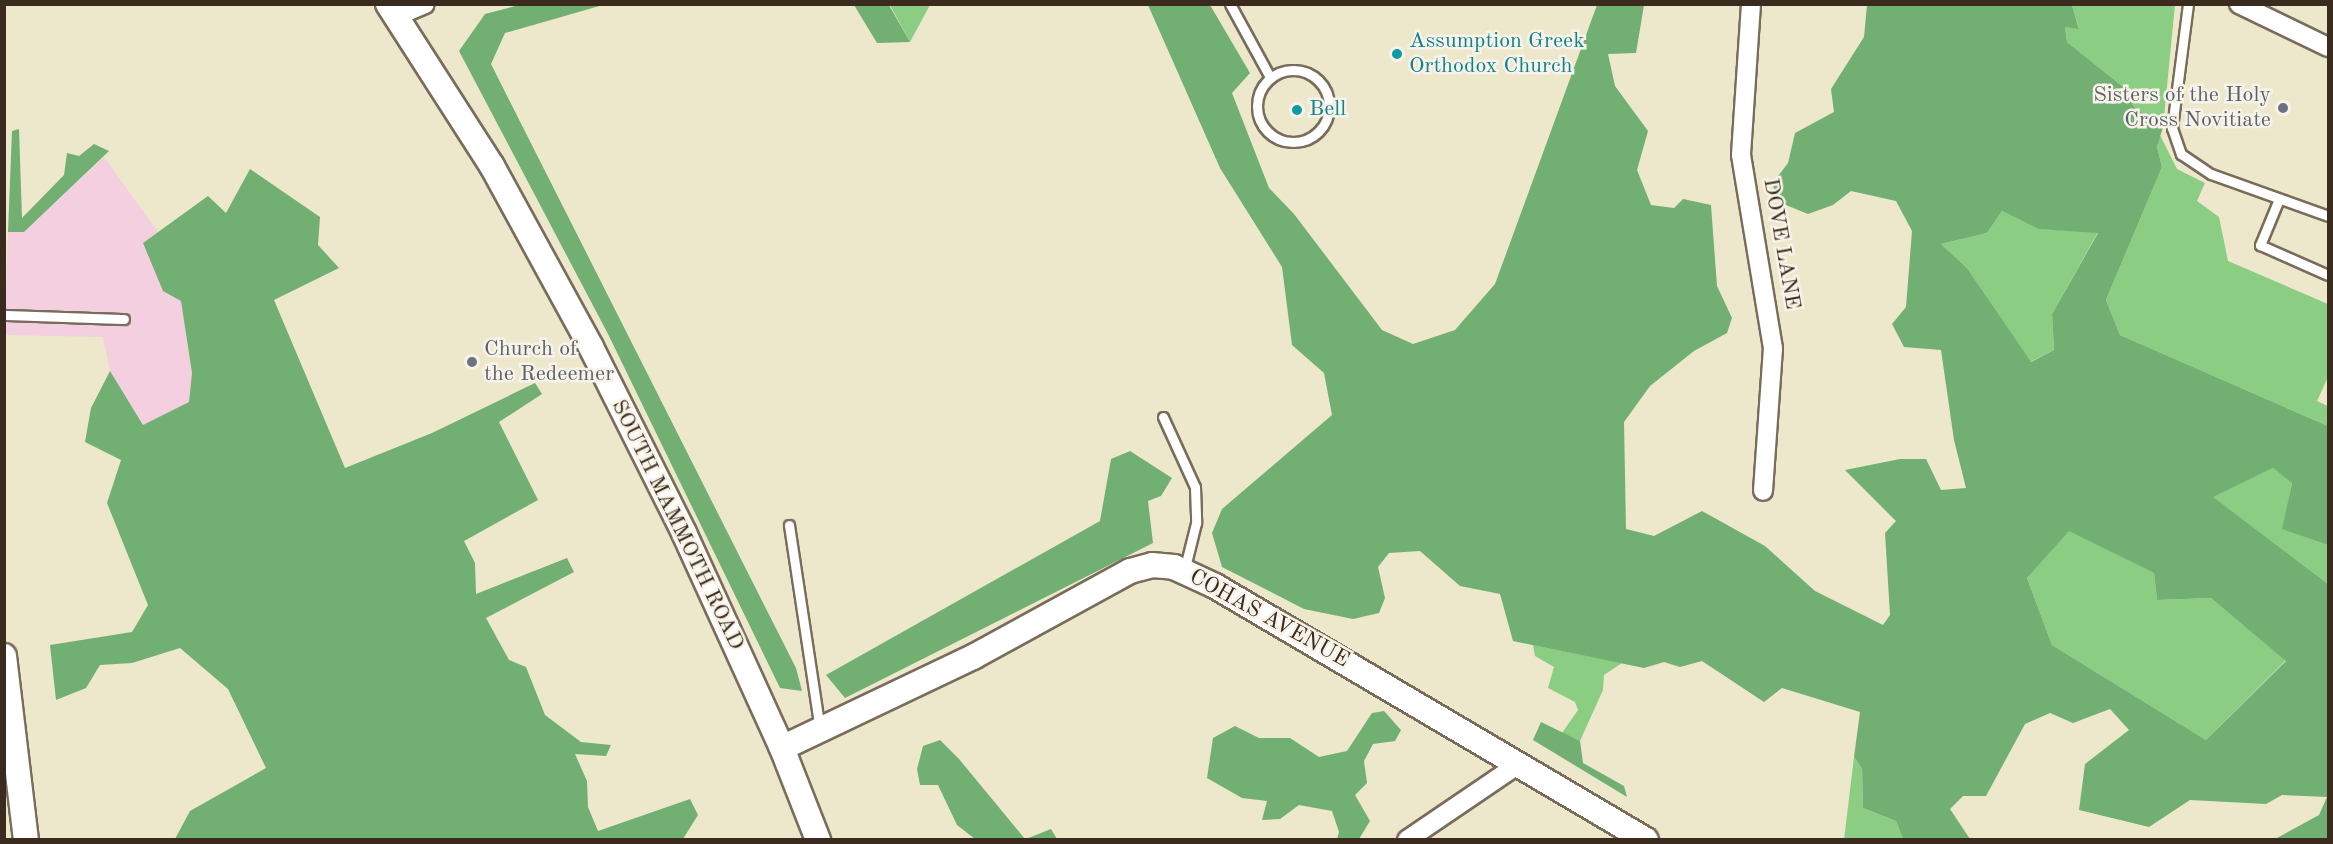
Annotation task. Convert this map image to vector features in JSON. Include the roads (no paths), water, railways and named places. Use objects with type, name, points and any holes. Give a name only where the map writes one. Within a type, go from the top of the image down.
[{"type":"street","points":[[393,10],[425,4]]},
{"type":"street","name":"DOVE LANE","points":[[1751,4],[1742,155],[1773,348],[1763,491]]},
{"type":"street","points":[[2239,4],[2328,47]]},
{"type":"street","name":"SOUTH MAMMOTH ROAD","points":[[393,10],[492,166],[591,347],[684,533],[782,748],[818,840]]},
{"type":"street","name":"COHAS AVENUE","points":[[782,748],[821,732],[974,657],[1130,571],[1152,565],[1184,571],[1646,840]]},
{"type":"street","points":[[4,656],[7,707],[26,840]]},
{"type":"street","points":[[1407,840],[1518,764]]},
{"type":"lane","points":[[1230,4],[1270,77]]},
{"type":"lane","points":[[2188,4],[2172,128],[2181,154],[2211,174],[2328,216]]},
{"type":"lane","points":[[1293,70],[1317,78],[1325,88],[1329,105],[1325,124],[1318,133],[1308,140],[1285,142],[1265,130],[1258,120],[1257,97],[1270,77],[1293,70]]},
{"type":"lane","points":[[2279,198],[2260,245],[2328,275]]},
{"type":"lane","points":[[4,315],[124,319]]},
{"type":"lane","points":[[1163,417],[1195,487],[1196,523],[1184,571]]},
{"type":"lane","points":[[789,525],[814,705],[821,732]]},
{"type":"place","name":"Assumption Greek Orthodox Church","points":[[1397,54]]},
{"type":"place","name":"Sisters of the Holy Cross Novitiate","points":[[2283,108]]},
{"type":"place","name":"Bell","points":[[1297,110]]},
{"type":"place","name":"Church of the Redeemer","points":[[472,362]]}]
